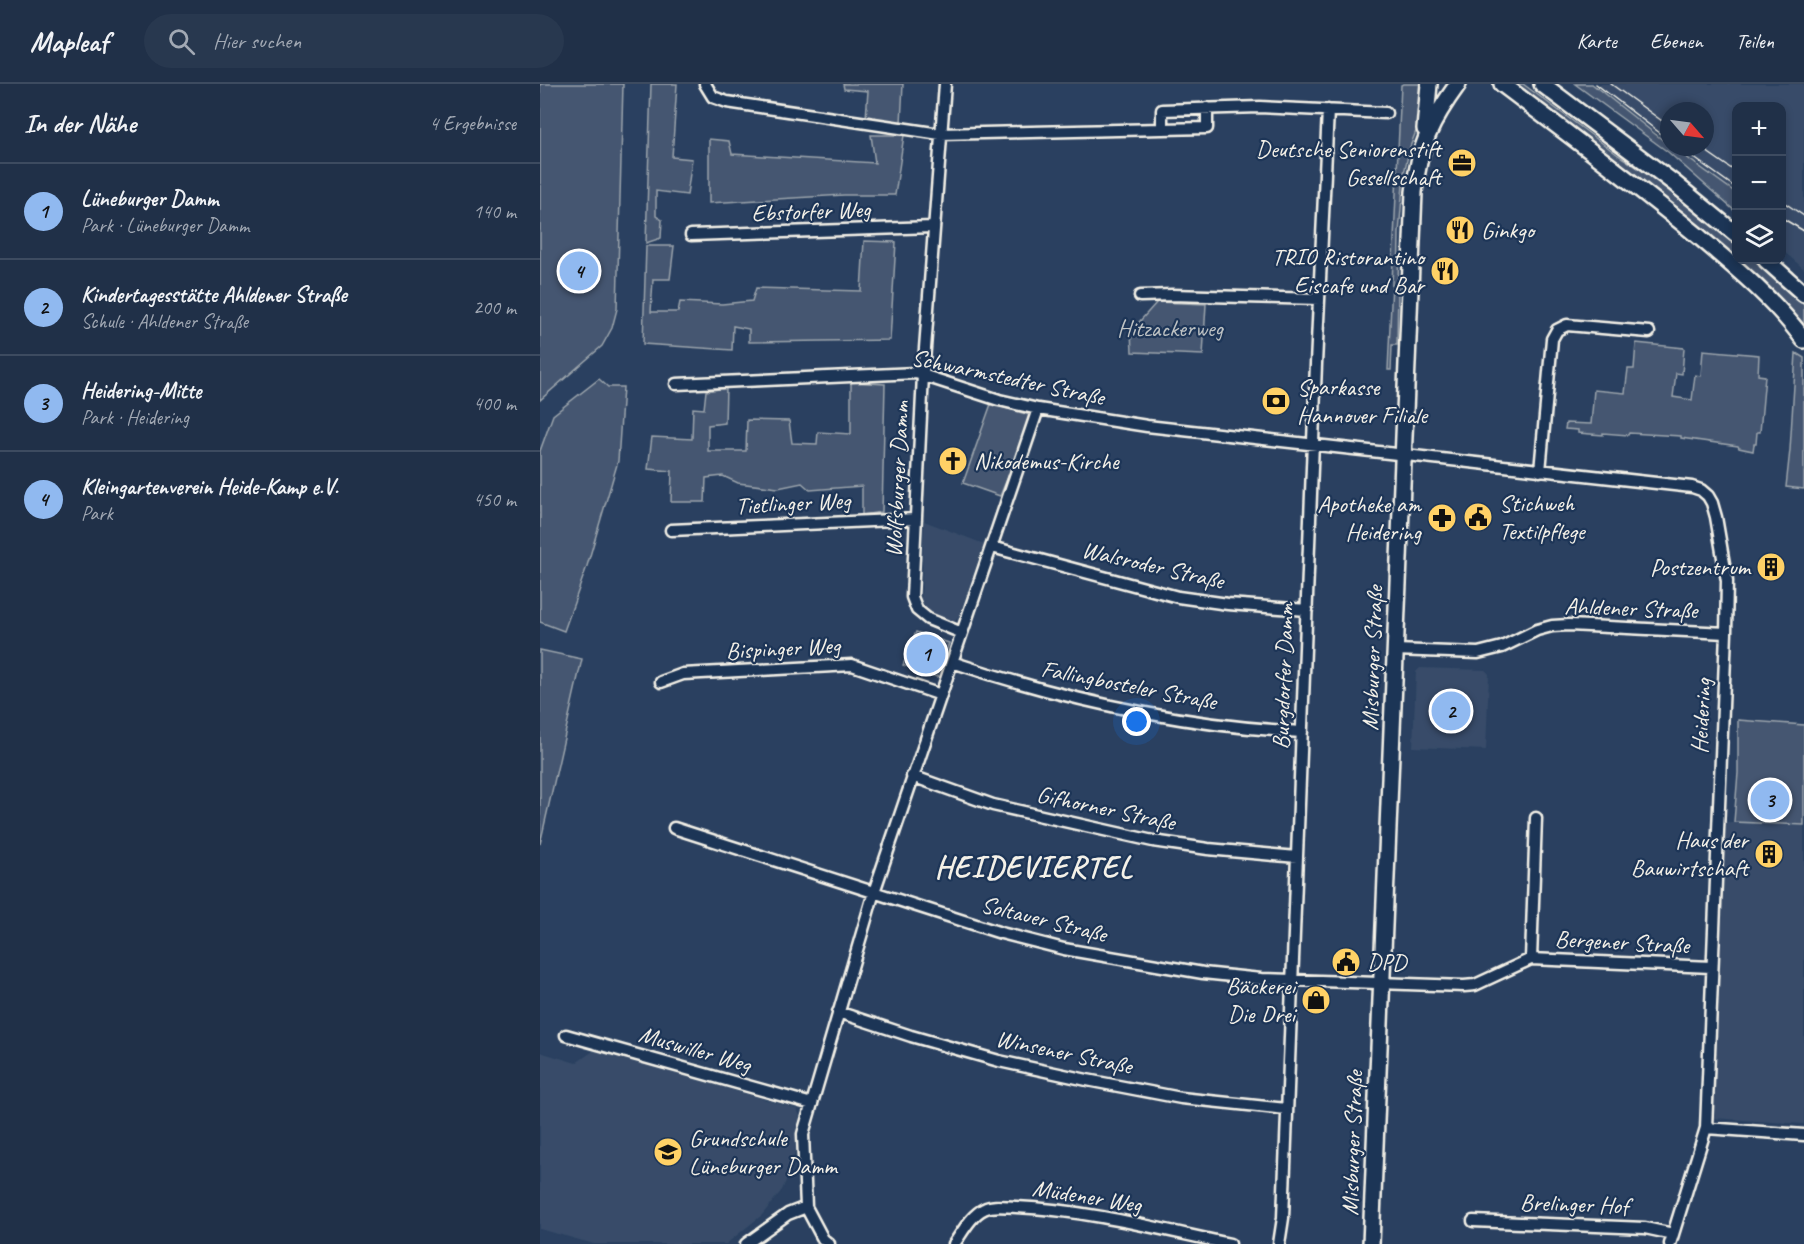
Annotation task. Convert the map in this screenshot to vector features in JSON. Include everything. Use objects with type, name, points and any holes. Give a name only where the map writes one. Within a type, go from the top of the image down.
[{"type":"street","points":[[705,84],[713,98],[720,101],[940,134],[1207,128],[1207,108]]},
{"type":"street","name":"Wolfsburger Damm","points":[[945,84],[923,375],[912,597],[918,610],[928,619],[962,633]]},
{"type":"street","points":[[1422,147],[1428,111],[1429,84]]},
{"type":"street","name":"Misburger Straße","points":[[1371,1244],[1414,192],[1422,147],[1441,107],[1458,84]]},
{"type":"street","points":[[1502,84],[1608,164],[1726,259],[1754,285],[1804,340]]},
{"type":"street","points":[[1542,84],[1674,183],[1732,230]]},
{"type":"street","points":[[1162,129],[1162,110],[1260,107],[1386,113]]},
{"type":"street","name":"Burgdorfer Damm","points":[[1279,1244],[1283,1218],[1328,110]]},
{"type":"street","name":"Ebstorfer Weg","points":[[691,236],[933,227]]},
{"type":"street","points":[[1770,264],[1804,294]]},
{"type":"street","points":[[1140,296],[1319,299]]},
{"type":"street","points":[[1540,471],[1552,339],[1557,330],[1567,325],[1649,332]]},
{"type":"street","name":"Schwarmstedter Straße","points":[[676,384],[916,373],[999,400],[1038,409],[1198,433],[1402,454]]},
{"type":"street","points":[[829,1244],[823,1239],[806,1207],[803,1134],[874,892],[1038,409]]},
{"type":"street","name":"Heidering","points":[[1402,454],[1692,487],[1701,490],[1712,503],[1727,581],[1706,1128],[1672,1239]]},
{"type":"street","name":"Tietlinger Weg","points":[[671,530],[916,519]]},
{"type":"street","name":"Walsroder Straße","points":[[992,547],[1178,597],[1228,604],[1306,610]]},
{"type":"street","name":"Ahldener Straße","points":[[1395,650],[1485,652],[1502,647],[1537,630],[1569,625],[1726,633]]},
{"type":"street","name":"Fallingbosteler Straße","points":[[952,662],[1010,682],[1123,710],[1189,722],[1257,730],[1302,732]]},
{"type":"street","name":"Bispinger Weg","points":[[661,682],[683,674],[852,665],[940,695]]},
{"type":"street","name":"Gifhorner Straße","points":[[912,776],[993,805],[1153,841],[1297,857]]},
{"type":"street","name":"Bergener Straße","points":[[1531,959],[1536,818]]},
{"type":"street","name":"Soltauer Straße","points":[[674,828],[1001,933],[1064,949],[1203,973],[1293,981],[1381,984]]},
{"type":"street","name":"Bergener Straße","points":[[1381,984],[1464,987],[1475,985],[1531,959],[1711,967]]},
{"type":"street","name":"Winsener Straße","points":[[838,1012],[999,1061],[1181,1098],[1286,1109]]},
{"type":"street","name":"Muswiller Weg","points":[[566,1035],[812,1104]]},
{"type":"street","points":[[1706,1128],[1804,1135]]},
{"type":"street","name":"Müdener Weg","points":[[954,1244],[976,1214],[984,1208],[993,1206],[1046,1208],[1096,1216],[1230,1244]]},
{"type":"street","points":[[746,1244],[788,1214],[806,1207]]},
{"type":"street","name":"Brelinger Hof","points":[[1473,1221],[1645,1228],[1672,1239]]},
{"type":"shaded area","points":[[1592,84],[1804,84],[1804,269],[1786,253],[1786,102],[1732,102],[1732,190],[1685,156],[1714,156],[1714,102],[1660,102],[1660,138]]},
{"type":"shaded area","points":[[924,521],[984,544],[959,616],[955,621],[932,614],[921,603]]},
{"type":"shaded area","points":[[1420,668],[1485,670],[1489,674],[1486,750],[1413,747],[1416,672]]},
{"type":"shaded area","points":[[1726,822],[1804,825],[1804,1124],[1713,1118]]},
{"type":"shaded area","name":"Grundschule Lüneburger Damm","points":[[596,1049],[797,1109],[800,1121],[797,1145],[789,1174],[782,1190],[762,1215],[726,1244],[594,1244],[540,1229],[540,1052],[576,1063]]},
{"type":"green space","points":[[540,84],[623,84],[617,309],[612,328],[602,346],[540,400]]},
{"type":"green space","points":[[651,84],[677,84],[672,157],[692,159],[687,195],[656,191],[656,216],[662,220],[661,238],[646,243]]},
{"type":"green space","points":[[843,84],[903,84],[901,123],[866,118],[868,91],[844,89]]},
{"type":"green space","points":[[1425,84],[1421,118],[1410,147],[1404,173],[1399,233],[1397,345],[1392,345],[1391,370],[1388,370],[1401,85]]},
{"type":"green space","points":[[1509,84],[1523,84],[1618,155],[1666,186],[1732,241],[1732,264],[1759,264],[1804,305],[1804,329]]},
{"type":"green space","points":[[1575,84],[1592,84],[1660,138],[1660,146]]},
{"type":"green space","points":[[871,135],[904,135],[895,195],[844,195],[709,203],[709,139],[729,141],[732,154],[875,163]]},
{"type":"green space","points":[[1673,156],[1685,156],[1732,190],[1732,208]]},
{"type":"green space","points":[[864,241],[896,242],[890,340],[749,342],[749,329],[733,326],[732,350],[643,344],[646,246],[674,246],[670,279],[653,279],[651,312],[678,312],[680,302],[722,304],[752,301],[756,288],[861,291]]},
{"type":"green space","name":"Hitzackerweg","points":[[1157,302],[1206,304],[1203,355],[1132,352],[1131,331]]},
{"type":"green space","points":[[1636,343],[1684,348],[1682,374],[1676,373],[1673,397],[1692,400],[1695,375],[1701,376],[1703,350],[1759,355],[1758,375],[1765,376],[1760,432],[1757,432],[1753,451],[1738,446],[1681,438],[1681,436],[1629,433],[1628,435],[1603,433],[1603,435],[1578,433],[1578,430],[1565,429],[1566,423],[1591,424],[1594,390],[1625,393],[1628,369],[1634,369]]},
{"type":"green space","points":[[1796,353],[1804,358],[1804,489],[1786,487]]},
{"type":"green space","points":[[599,379],[608,387],[623,387],[618,461],[587,566],[564,631],[540,622],[540,451],[553,415]]},
{"type":"green space","points":[[851,382],[885,384],[882,512],[862,515],[862,486],[810,490],[802,483],[778,488],[738,483],[723,476],[706,478],[705,502],[671,502],[672,471],[648,469],[652,437],[692,439],[693,408],[704,409],[706,391],[726,388],[725,423],[708,425],[708,451],[746,451],[747,420],[789,421],[792,443],[817,444],[818,432],[851,434]]},
{"type":"green space","points":[[991,404],[1033,416],[1000,496],[963,483]]},
{"type":"green space","points":[[916,632],[949,643],[937,677],[903,665]]},
{"type":"green space","points":[[540,650],[582,659],[540,844]]},
{"type":"green space","points":[[1738,720],[1804,725],[1804,825],[1734,822],[1738,773]]},
{"type":"tram line","points":[[1596,84],[1660,133]]},
{"type":"tram line","points":[[1611,84],[1660,119]]},
{"type":"tram line","points":[[1692,156],[1732,185]]},
{"type":"tram line","points":[[1713,156],[1732,169]]},
{"type":"tram line","points":[[1786,204],[1804,216]]},
{"type":"tram line","points":[[1786,220],[1804,231]]},
{"type":"place","name":"Deutsche Seniorenstift Gesellschaft","points":[[1462,163]]},
{"type":"place","name":"Ginkgo","points":[[1460,230]]},
{"type":"place","name":"Kleingartenverein Heide-Kamp e.V.","points":[[579,271]]},
{"type":"place","name":"TRIO Ristorantino Eiscafe und Bar","points":[[1445,271]]},
{"type":"place","name":"Sparkasse Hannover Filiale","points":[[1276,401]]},
{"type":"place","name":"Nikodemus-Kirche","points":[[953,461]]},
{"type":"place","name":"Stichweh Textilpflege","points":[[1478,517]]},
{"type":"place","name":"Apotheke am Heidering","points":[[1442,518]]},
{"type":"place","name":"Postzentrum","points":[[1771,567]]},
{"type":"place","name":"Lüneburger Damm","points":[[926,654]]},
{"type":"place","name":"Kindertagesstätte Ahldener Straße","points":[[1451,711]]},
{"type":"place","name":"Heidering-Mitte","points":[[1770,800]]},
{"type":"place","name":"Haus der Bauwirtschaft","points":[[1769,854]]},
{"type":"place","name":"DPD","points":[[1346,962]]},
{"type":"place","name":"Bäckerei Die Drei","points":[[1316,1000]]},
{"type":"place","name":"Grundschule Lüneburger Damm","points":[[668,1152]]},
{"type":"district","name":"HEIDEVIERTEL","points":[[1034,867]]}]
